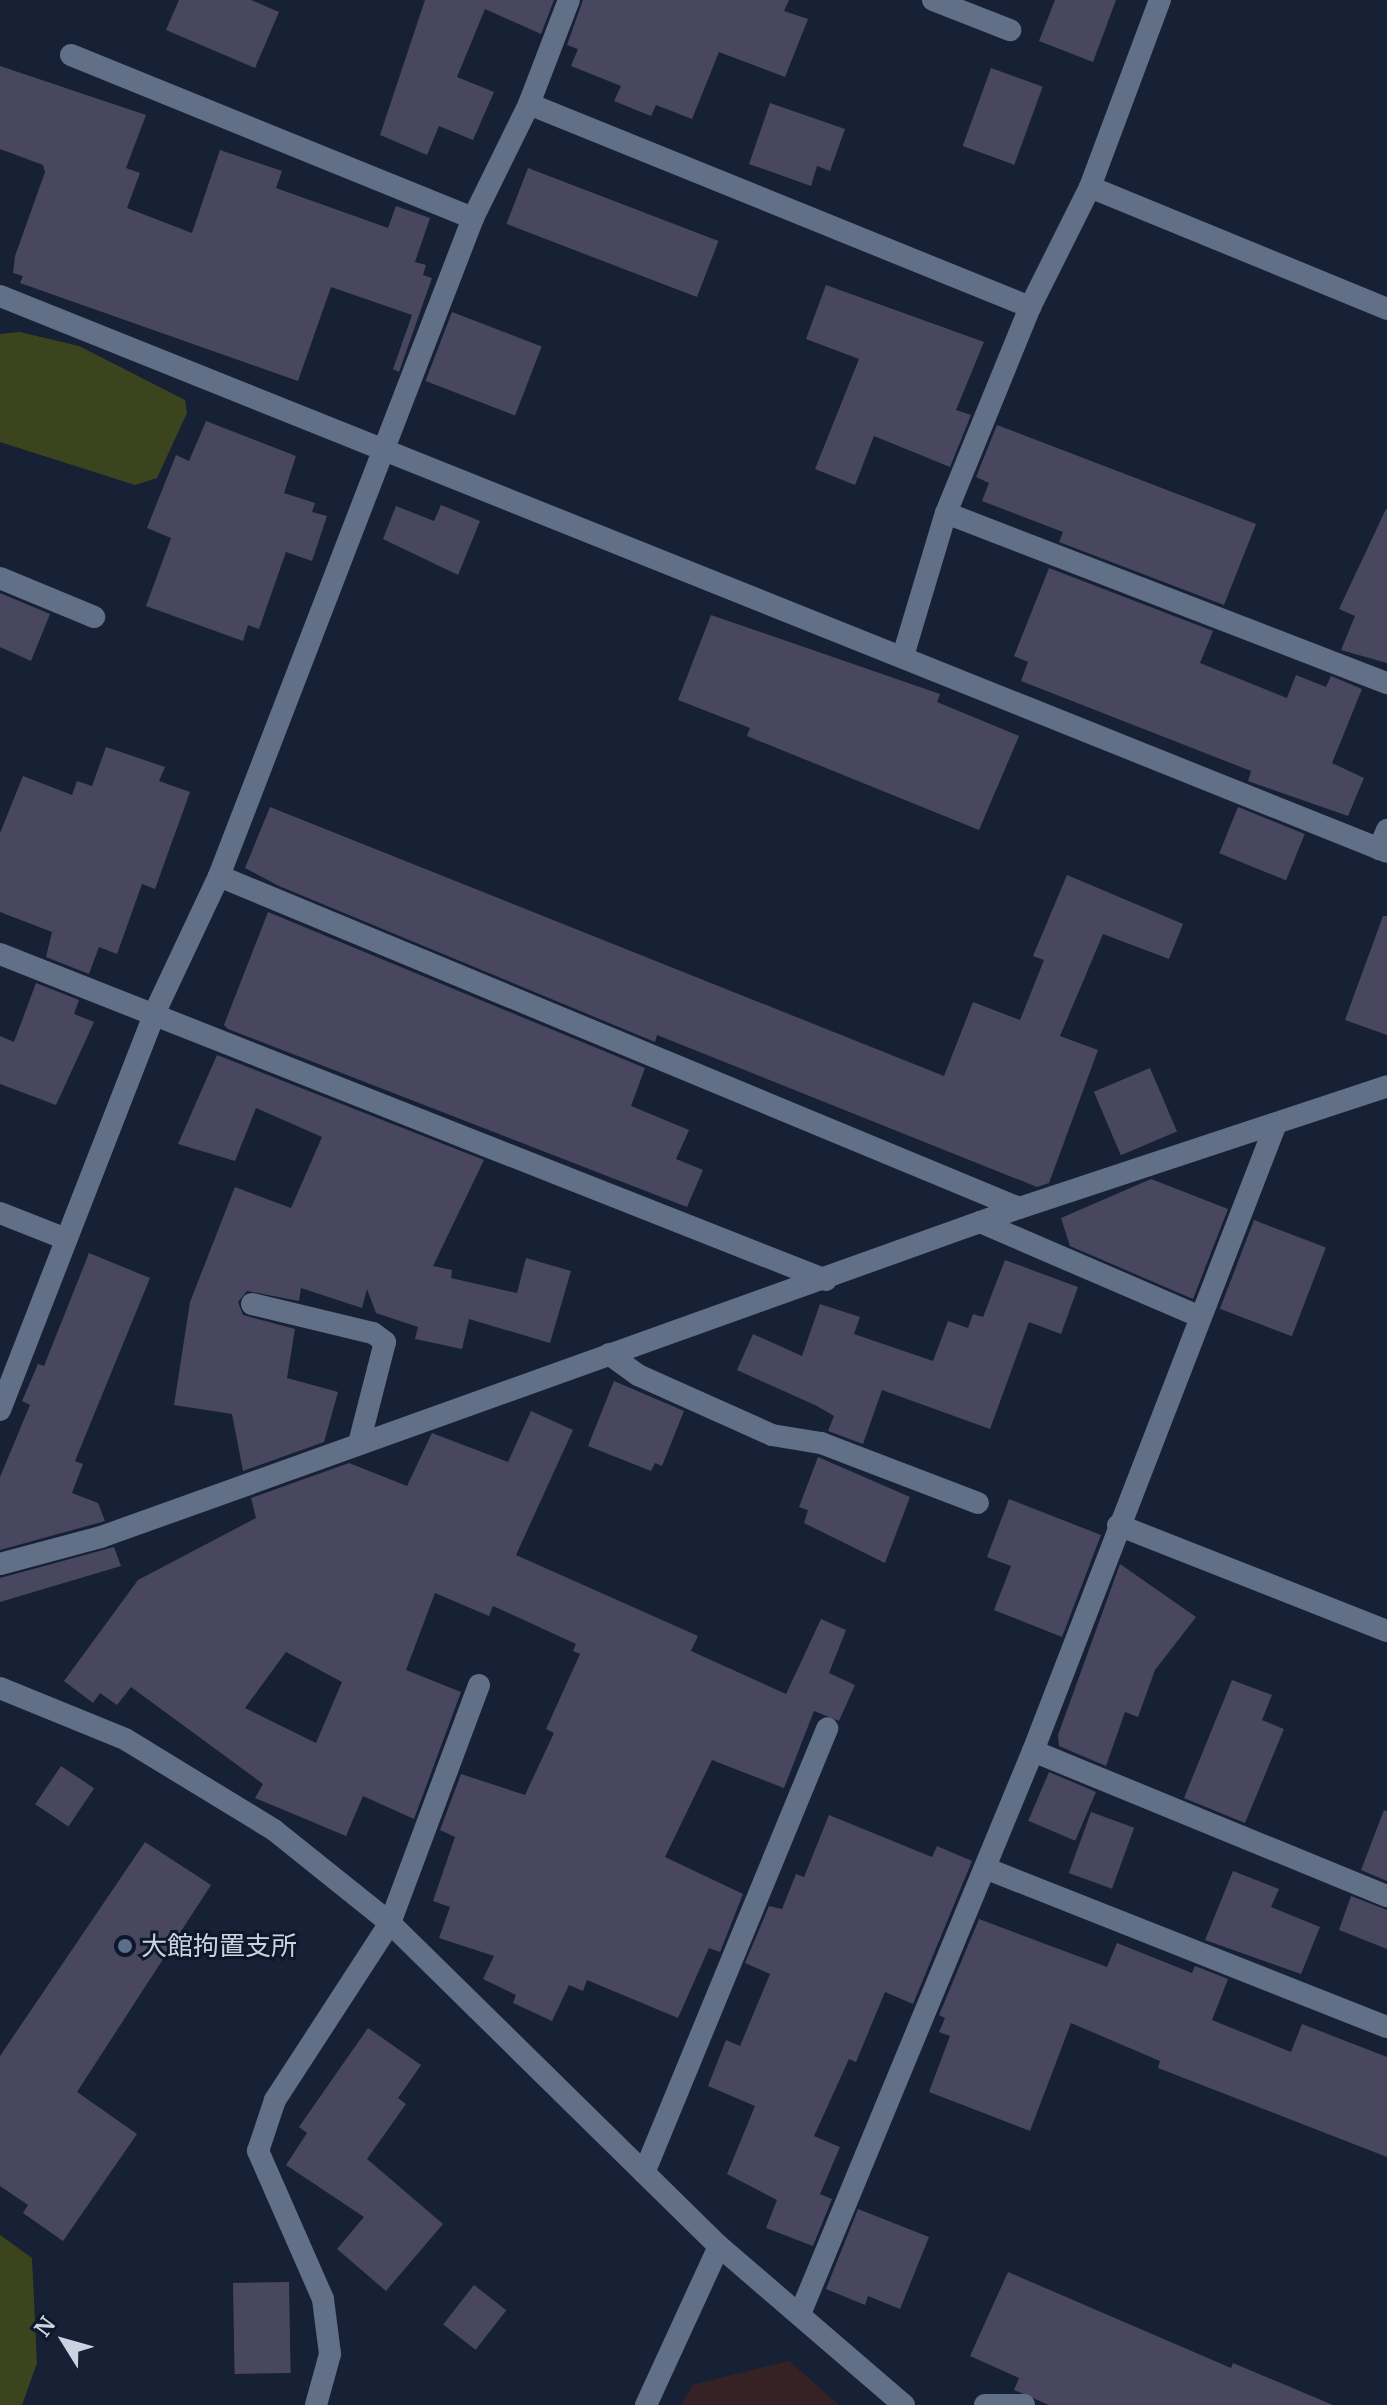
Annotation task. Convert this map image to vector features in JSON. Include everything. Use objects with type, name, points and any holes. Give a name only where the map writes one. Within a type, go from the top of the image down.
[{"type":"street","points":[[0,1410],[154,1014],[219,876],[381,448],[473,218],[529,104],[569,0]]},
{"type":"street","points":[[933,0],[1010,30]]},
{"type":"street","points":[[903,656],[946,513],[1030,307],[1090,187],[1160,0]]},
{"type":"street","points":[[71,55],[473,218]]},
{"type":"street","points":[[529,104],[1030,307]]},
{"type":"street","points":[[1090,187],[1387,309]]},
{"type":"street","points":[[0,296],[1384,844]]},
{"type":"street","points":[[946,513],[1387,683]]},
{"type":"street","points":[[0,578],[94,617]]},
{"type":"street","points":[[219,876],[1019,1208]]},
{"type":"street","points":[[0,954],[826,1280]]},
{"type":"street","points":[[0,1564],[101,1537],[609,1354],[826,1280],[1019,1208],[1275,1126],[1387,1086]]},
{"type":"street","points":[[800,2314],[1033,1751],[1198,1316],[1275,1126]]},
{"type":"street","points":[[0,1213],[66,1239]]},
{"type":"street","points":[[980,1222],[1198,1316]]},
{"type":"street","points":[[252,1304],[373,1333],[385,1342],[359,1443]]},
{"type":"street","points":[[609,1354],[638,1375],[772,1435],[821,1443],[978,1503]]},
{"type":"street","points":[[1118,1525],[1387,1631]]},
{"type":"street","points":[[313,2401],[330,2354],[323,2299],[258,2151],[275,2100],[390,1923],[479,1685]]},
{"type":"street","points":[[0,1688],[125,1739],[274,1830],[390,1923],[719,2246],[904,2405]]},
{"type":"street","points":[[644,2173],[827,1728]]},
{"type":"street","points":[[1033,1751],[1387,1896]]},
{"type":"street","points":[[985,1868],[1387,2027]]},
{"type":"street","points":[[646,2405],[719,2246]]},
{"type":"street","points":[[985,2405],[1024,2405]]},
{"type":"shaded area","points":[[789,2361],[839,2405],[682,2405],[692,2385]]},
{"type":"green space","points":[[20,332],[79,346],[185,400],[187,413],[157,478],[135,485],[0,442],[0,334]]},
{"type":"green space","points":[[0,2235],[32,2258],[37,2363],[22,2405],[0,2405]]},
{"type":"building","points":[[179,0],[251,0],[279,12],[255,68],[166,30]]},
{"type":"building","points":[[425,0],[554,0],[541,34],[485,9],[457,77],[494,92],[473,140],[439,126],[427,155],[380,135]]},
{"type":"building","points":[[583,0],[789,0],[784,11],[808,19],[785,77],[719,52],[692,119],[656,105],[651,116],[614,101],[621,86],[571,66],[578,49],[567,45]]},
{"type":"building","points":[[1055,0],[1116,0],[1093,62],[1039,41]]},
{"type":"building","points":[[0,66],[146,115],[126,168],[140,173],[127,208],[192,233],[220,150],[282,171],[276,188],[388,228],[396,206],[430,218],[415,262],[426,265],[423,275],[432,278],[399,372],[393,369],[412,315],[331,287],[298,381],[20,283],[23,276],[13,273],[15,256],[45,172],[43,165],[0,149]]},
{"type":"building","points":[[991,68],[1043,87],[1014,165],[963,146]]},
{"type":"building","points":[[770,103],[845,129],[830,171],[817,166],[811,186],[749,164]]},
{"type":"building","points":[[528,168],[718,241],[697,297],[506,224]]},
{"type":"building","points":[[826,285],[984,342],[956,410],[971,415],[950,467],[874,436],[855,485],[815,469],[859,359],[806,339]]},
{"type":"building","points":[[452,312],[542,346],[515,415],[425,381]]},
{"type":"building","points":[[206,421],[296,456],[284,493],[315,503],[312,512],[327,516],[312,561],[286,552],[259,629],[248,625],[243,641],[146,606],[171,538],[147,528],[176,455],[189,461]]},
{"type":"building","points":[[997,425],[1256,524],[1224,605],[1059,542],[1063,532],[982,501],[989,483],[976,477]]},
{"type":"building","points":[[441,505],[480,521],[458,575],[383,539],[396,506],[434,521]]},
{"type":"building","points":[[1386,509],[1387,663],[1341,650],[1355,616],[1339,609]]},
{"type":"building","points":[[1049,568],[1213,631],[1200,663],[1287,698],[1296,675],[1326,687],[1331,676],[1362,689],[1332,763],[1364,778],[1348,816],[1248,781],[1251,771],[1021,681],[1028,662],[1014,656]]},
{"type":"building","points":[[0,593],[50,614],[31,661],[0,647]]},
{"type":"building","points":[[711,615],[940,694],[937,702],[1019,736],[979,830],[747,736],[750,728],[678,700]]},
{"type":"building","points":[[106,747],[165,767],[159,781],[190,792],[155,889],[142,884],[117,954],[99,947],[89,974],[46,957],[52,932],[0,912],[0,833],[23,776],[72,795],[77,781],[92,786]]},
{"type":"building","points":[[270,807],[944,1076],[973,1002],[1020,1020],[1044,960],[1033,956],[1067,875],[1183,924],[1169,959],[1103,934],[1060,1036],[1098,1050],[1049,1183],[1037,1187],[657,1035],[655,1042],[279,886],[245,868]]},
{"type":"building","points":[[1238,807],[1305,834],[1286,880],[1219,853]]},
{"type":"building","points":[[268,912],[645,1068],[631,1106],[689,1130],[676,1159],[703,1170],[687,1207],[228,1029],[224,1025]]},
{"type":"building","points":[[1383,916],[1387,916],[1387,1035],[1345,1020]]},
{"type":"building","points":[[36,983],[79,1000],[74,1014],[94,1022],[56,1105],[0,1084],[0,1036],[14,1042]]},
{"type":"building","points":[[217,1055],[484,1160],[433,1266],[452,1270],[451,1278],[517,1293],[526,1258],[571,1271],[550,1343],[469,1319],[462,1349],[415,1339],[418,1327],[376,1313],[367,1289],[362,1308],[301,1288],[299,1301],[247,1291],[238,1302],[243,1315],[295,1329],[287,1378],[338,1392],[324,1442],[243,1471],[232,1414],[174,1405],[190,1302],[235,1187],[291,1208],[322,1137],[256,1108],[235,1161],[178,1144]]},
{"type":"building","points":[[1150,1068],[1177,1132],[1121,1155],[1094,1092]]},
{"type":"building","points":[[1151,1179],[1228,1209],[1193,1299],[1070,1246],[1061,1218]]},
{"type":"building","points":[[1254,1220],[1326,1248],[1292,1336],[1220,1309]]},
{"type":"building","points":[[89,1253],[150,1278],[75,1461],[83,1464],[72,1493],[98,1503],[105,1521],[0,1550],[0,1477],[30,1405],[22,1401],[38,1364],[44,1366]]},
{"type":"building","points":[[1005,1260],[1078,1287],[1061,1334],[1029,1322],[990,1429],[882,1390],[863,1444],[828,1431],[834,1416],[817,1406],[737,1370],[753,1334],[802,1356],[820,1304],[860,1317],[854,1334],[933,1361],[948,1321],[968,1328],[973,1314],[983,1317]]},
{"type":"building","points":[[614,1381],[684,1411],[662,1466],[655,1463],[651,1471],[588,1446]]},
{"type":"building","points":[[531,1411],[573,1430],[516,1555],[698,1636],[691,1651],[786,1694],[821,1619],[846,1630],[829,1673],[855,1685],[839,1721],[814,1711],[784,1788],[712,1760],[665,1857],[743,1894],[720,1952],[709,1948],[678,2018],[587,1980],[583,1991],[569,1985],[552,2021],[513,2003],[516,1995],[483,1979],[494,1956],[439,1938],[450,1907],[433,1901],[455,1837],[440,1830],[461,1774],[525,1795],[554,1733],[546,1729],[580,1654],[573,1651],[576,1644],[493,1606],[489,1616],[435,1593],[406,1670],[461,1692],[414,1819],[363,1796],[346,1836],[255,1798],[263,1784],[131,1687],[117,1705],[100,1693],[93,1703],[64,1681],[138,1580],[256,1518],[251,1498],[349,1463],[407,1486],[432,1433],[508,1462]],"holes":[[[286,1652],[342,1682],[316,1743],[245,1708]]]},
{"type":"building","points":[[818,1457],[910,1497],[885,1563],[804,1523],[808,1510],[799,1507]]},
{"type":"building","points":[[1009,1499],[1101,1535],[1062,1637],[994,1610],[1011,1566],[987,1557]]},
{"type":"building","points":[[114,1547],[121,1566],[0,1602],[0,1578]]},
{"type":"building","points":[[1120,1564],[1196,1617],[1155,1670],[1138,1717],[1125,1712],[1106,1766],[1059,1746],[1058,1735]]},
{"type":"building","points":[[1232,1680],[1272,1695],[1262,1720],[1284,1729],[1245,1823],[1184,1798]]},
{"type":"building","points":[[61,1766],[94,1788],[68,1827],[35,1804]]},
{"type":"building","points":[[1049,1772],[1096,1792],[1075,1841],[1028,1821]]},
{"type":"building","points":[[1384,1810],[1387,1811],[1387,1881],[1361,1870]]},
{"type":"building","points":[[1091,1812],[1134,1828],[1112,1889],[1069,1873]]},
{"type":"building","points":[[829,1815],[932,1857],[937,1846],[972,1861],[913,2004],[885,1992],[856,2062],[849,2059],[814,2136],[840,2147],[820,2194],[832,2199],[813,2246],[766,2228],[777,2200],[727,2174],[755,2106],[708,2086],[726,2040],[740,2046],[770,1974],[745,1963],[769,1906],[782,1909],[796,1874],[804,1877]]},
{"type":"building","points":[[145,1842],[211,1885],[77,2092],[137,2134],[63,2241],[23,2213],[28,2205],[0,2186],[0,2056]]},
{"type":"building","points":[[1233,1871],[1279,1889],[1271,1907],[1320,1927],[1301,1974],[1205,1940]]},
{"type":"building","points":[[1351,1896],[1387,1910],[1387,1949],[1339,1930]]},
{"type":"building","points":[[979,1919],[1107,1967],[1117,1943],[1192,1973],[1195,1966],[1228,1979],[1212,2020],[1291,2052],[1302,2024],[1387,2057],[1387,2157],[1158,2068],[1160,2061],[1071,2023],[1030,2131],[929,2092],[950,2036],[939,2032],[945,2018],[939,2015]]},
{"type":"building","points":[[368,2028],[421,2065],[398,2098],[406,2104],[367,2159],[443,2224],[386,2291],[337,2249],[364,2217],[286,2165],[307,2133],[299,2127]]},
{"type":"building","points":[[858,2209],[929,2237],[900,2309],[868,2296],[865,2305],[826,2289]]},
{"type":"building","points":[[1008,2272],[1231,2368],[1233,2363],[1333,2405],[1049,2405],[1014,2390],[1019,2378],[970,2356]]},
{"type":"building","points":[[289,2282],[291,2373],[235,2374],[233,2283]]},
{"type":"building","points":[[474,2285],[506,2310],[476,2350],[443,2324]]},
{"type":"place","name":"大館拘置支所","points":[[125,1946]]}]
